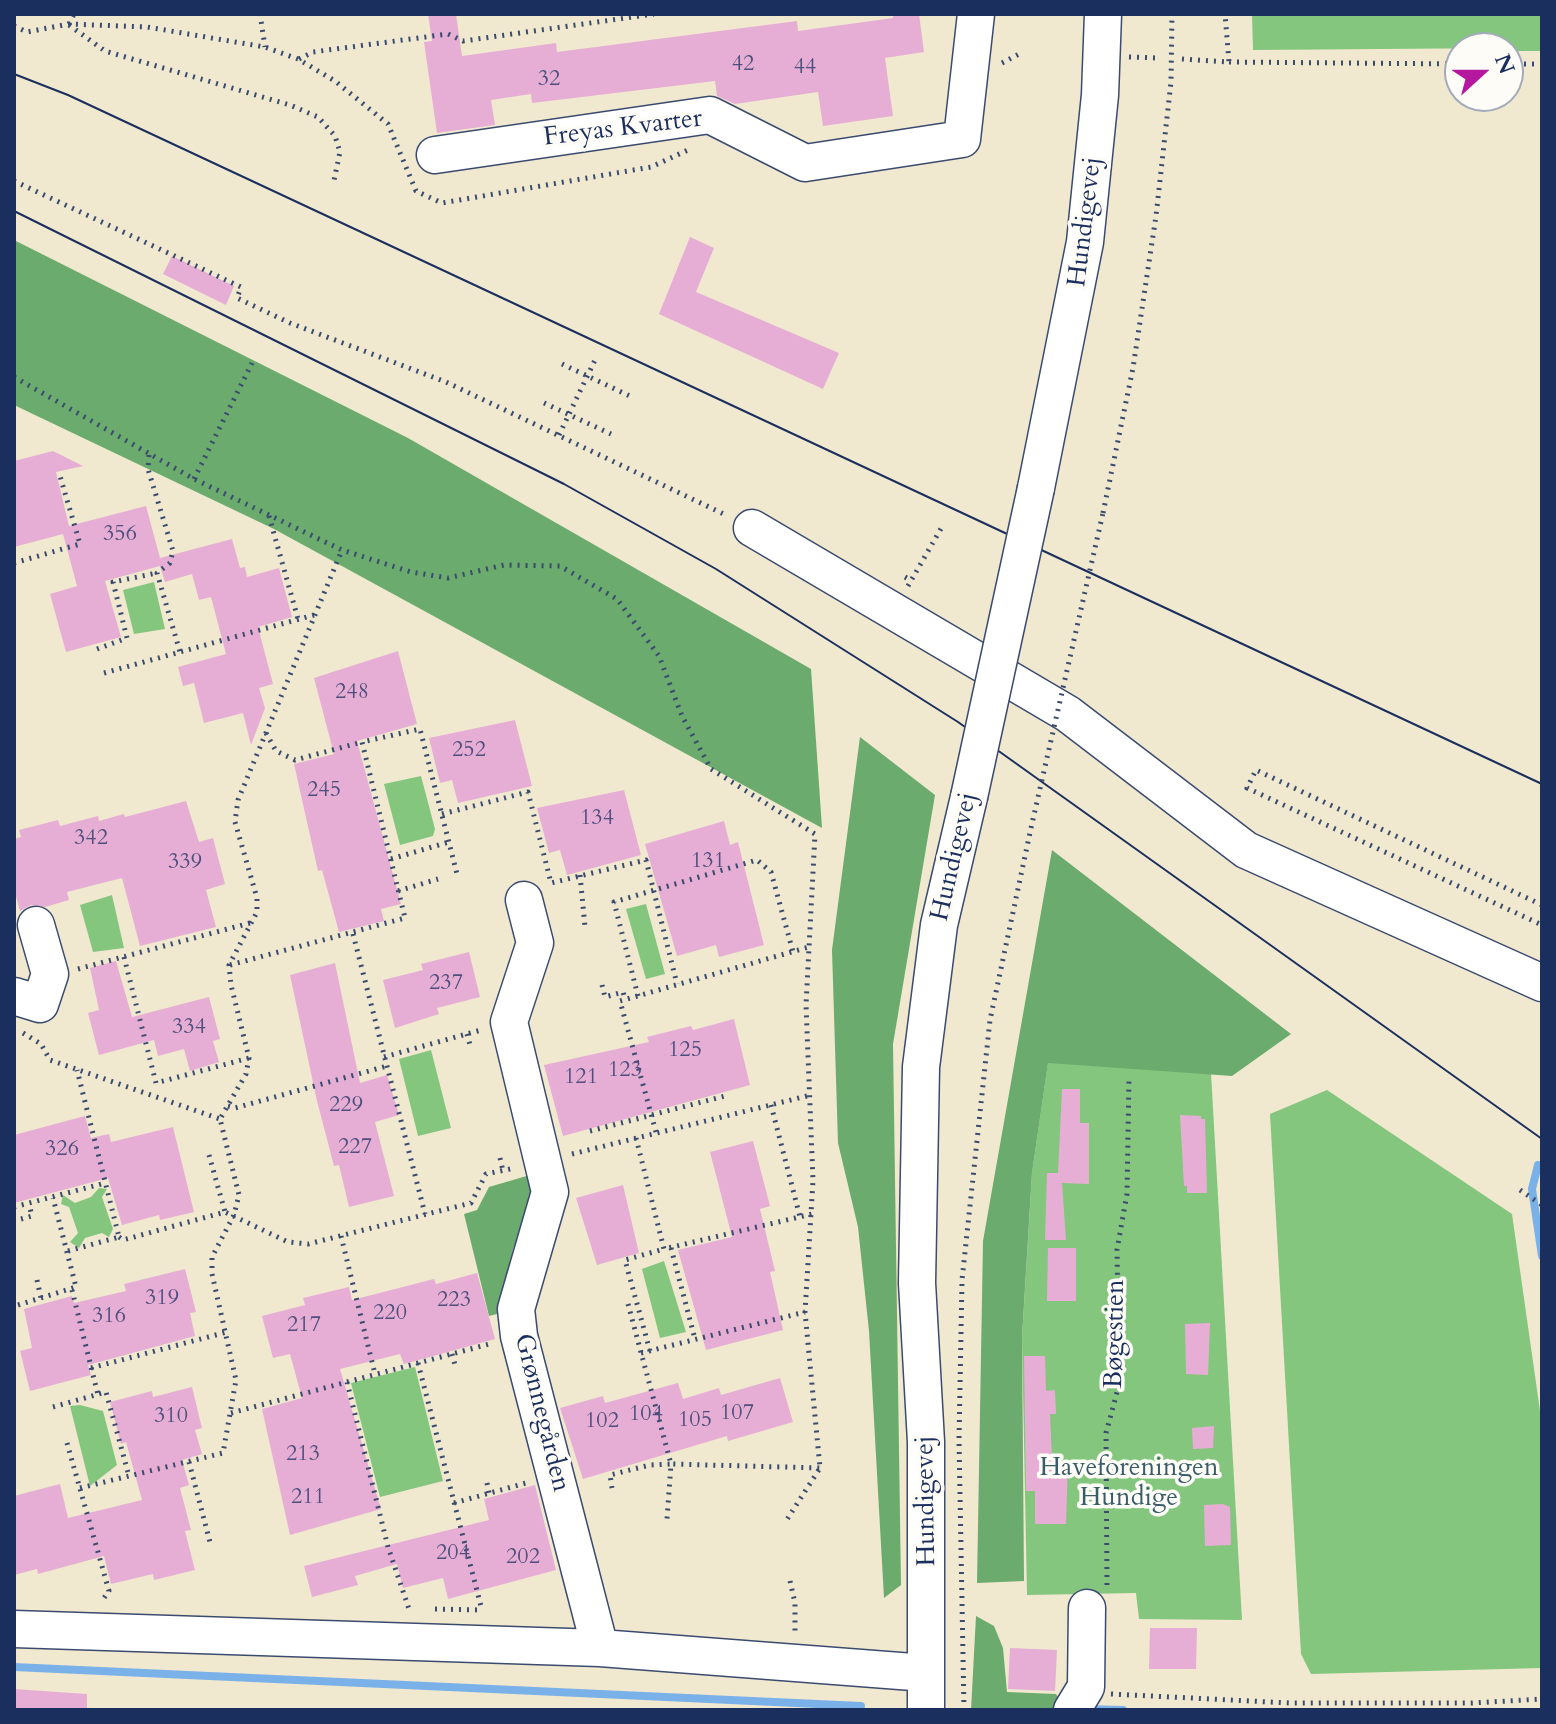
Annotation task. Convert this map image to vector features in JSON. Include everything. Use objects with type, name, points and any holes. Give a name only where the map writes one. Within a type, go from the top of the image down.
[{"type":"street","name":"Freyas Kvarter","points":[[435,155],[710,115],[805,163],[962,139],[976,14]]},
{"type":"street","name":"Hundigevej","points":[[926,1710],[927,1458],[916,1269],[921,1067],[939,925],[1036,488],[1085,242],[1100,95],[1103,14]]},
{"type":"street","points":[[752,528],[1068,714],[1246,850],[1542,983]]},
{"type":"street","points":[[509,1022],[535,943],[524,900]]},
{"type":"street","points":[[14,996],[40,1004],[50,974],[36,925]]},
{"type":"street","name":"Grønnegården","points":[[509,1022],[550,1192],[516,1309],[519,1336],[600,1648]]},
{"type":"street","points":[[1077,1701],[1086,1687],[1087,1608]]},
{"type":"street","points":[[14,1629],[481,1627],[600,1648],[926,1673]]},
{"type":"path","points":[[69,24],[74,14]]},
{"type":"path","points":[[260,14],[265,47]]},
{"type":"path","points":[[298,59],[313,52],[448,34],[463,41],[654,14]]},
{"type":"path","points":[[964,1710],[959,1440],[962,1280],[990,1020],[1133,368],[1156,216],[1171,82],[1172,14]]},
{"type":"path","points":[[1225,14],[1229,62]]},
{"type":"path","points":[[14,26],[27,32],[69,24],[105,51],[290,105],[318,117],[335,136],[340,152],[333,185]]},
{"type":"path","points":[[1124,56],[1158,58]]},
{"type":"path","points":[[1182,59],[1444,64]]},
{"type":"path","points":[[14,181],[241,287],[237,298],[290,323],[446,382],[752,528]]},
{"type":"path","points":[[559,435],[595,360]]},
{"type":"path","points":[[194,479],[252,363]]},
{"type":"path","points":[[562,364],[632,397]]},
{"type":"path","points":[[14,377],[194,479],[342,550],[411,572],[448,578],[504,565],[560,566],[617,599],[659,656],[682,716],[711,769],[815,834],[807,1050],[812,1214],[805,1312],[820,1468],[786,1521]]},
{"type":"path","points":[[544,403],[611,434]]},
{"type":"path","points":[[97,649],[127,638],[113,582],[157,573],[170,563],[173,551],[148,469],[149,455]]},
{"type":"path","points":[[14,563],[80,544],[60,476]]},
{"type":"path","points":[[268,515],[298,619]]},
{"type":"path","points":[[894,612],[943,525]]},
{"type":"path","points":[[80,1488],[223,1453],[236,1380],[212,1274],[212,1257],[234,1215],[239,1195],[220,1119],[246,1074],[249,1058],[229,965],[251,923],[257,898],[235,822],[238,800],[342,550]]},
{"type":"path","points":[[157,573],[180,652]]},
{"type":"path","points":[[905,577],[912,581]]},
{"type":"path","points":[[104,673],[314,615]]},
{"type":"path","points":[[266,732],[276,751],[295,760],[420,729],[457,874]]},
{"type":"path","points":[[229,965],[405,918],[362,742]]},
{"type":"path","points":[[1542,905],[1256,770],[1247,788],[1542,925]]},
{"type":"path","points":[[442,814],[528,792],[551,883],[646,860],[677,984]]},
{"type":"path","points":[[391,859],[449,842]]},
{"type":"path","points":[[638,996],[614,902],[757,860],[771,872],[793,952]]},
{"type":"path","points":[[580,875],[585,927]]},
{"type":"path","points":[[398,891],[438,879]]},
{"type":"path","points":[[50,974],[251,923]]},
{"type":"path","points":[[353,934],[425,1214]]},
{"type":"path","points":[[656,1132],[620,1001],[809,947]]},
{"type":"path","points":[[124,957],[156,1083],[249,1058]]},
{"type":"path","points":[[602,985],[605,997],[623,992],[625,999]]},
{"type":"path","points":[[384,1057],[509,1022]]},
{"type":"path","points":[[14,1031],[41,1044],[50,1060],[220,1119]]},
{"type":"path","points":[[467,1034],[470,1045]]},
{"type":"path","points":[[228,1106],[235,1108],[387,1066]]},
{"type":"path","points":[[77,1069],[119,1237]]},
{"type":"path","name":"Bøgestien","points":[[1087,1608],[1107,1609],[1106,1433],[1119,1385],[1117,1250],[1127,1194],[1129,1077]]},
{"type":"path","points":[[590,1131],[729,1095]]},
{"type":"path","points":[[771,1105],[800,1217]]},
{"type":"path","points":[[636,1137],[695,1339]]},
{"type":"path","points":[[209,1155],[225,1212]]},
{"type":"path","points":[[500,1158],[503,1171]]},
{"type":"path","points":[[14,1207],[105,1183]]},
{"type":"path","points":[[1520,1190],[1542,1205]]},
{"type":"path","points":[[18,1305],[76,1287],[53,1198]]},
{"type":"path","points":[[21,1219],[32,1216],[29,1204]]},
{"type":"path","points":[[68,1251],[119,1237],[123,1240],[225,1212],[234,1215]]},
{"type":"path","points":[[650,1351],[625,1260],[812,1214]]},
{"type":"path","points":[[341,1236],[375,1374]]},
{"type":"path","points":[[37,1280],[41,1298]]},
{"type":"path","points":[[72,1290],[98,1395]]},
{"type":"path","points":[[628,1304],[671,1464],[667,1519]]},
{"type":"path","points":[[641,1353],[805,1312]]},
{"type":"path","points":[[91,1368],[227,1332]]},
{"type":"path","points":[[231,1413],[519,1336]]},
{"type":"path","points":[[452,1354],[455,1365]]},
{"type":"path","points":[[347,1382],[406,1609],[481,1627],[454,1503],[418,1363]]},
{"type":"path","points":[[53,1407],[106,1392],[129,1476]]},
{"type":"path","points":[[67,1443],[109,1591],[98,1604]]},
{"type":"path","points":[[189,1462],[211,1546]]},
{"type":"path","points":[[612,1488],[610,1475],[650,1465],[820,1468]]},
{"type":"path","points":[[454,1503],[556,1475]]},
{"type":"path","points":[[487,1483],[489,1493]]},
{"type":"path","points":[[790,1581],[795,1603],[794,1661]]},
{"type":"path","points":[[1077,1701],[1472,1703],[1542,1699]]},
{"type":"green space","points":[[1252,14],[1542,14],[1542,51],[1524,51],[1524,32],[1444,32],[1444,49],[1253,50]]},
{"type":"green space","points":[[14,240],[408,438],[811,669],[822,828],[274,529],[14,405]]},
{"type":"green space","points":[[154,582],[165,629],[134,634],[123,590]]},
{"type":"green space","points":[[860,737],[935,795],[893,1044],[901,1585],[884,1598],[869,1331],[858,1227],[838,1143],[832,950]]},
{"type":"green space","points":[[421,776],[435,829],[433,836],[400,845],[384,784]]},
{"type":"green space","points":[[1052,850],[1291,1034],[1232,1076],[1048,1063],[1032,1173],[1022,1337],[1024,1581],[977,1583],[983,1241]]},
{"type":"green space","points":[[112,895],[124,948],[93,952],[80,905]]},
{"type":"green space","points":[[646,904],[665,974],[646,979],[626,909]]},
{"type":"green space","points":[[431,1050],[451,1128],[418,1136],[399,1059]]},
{"type":"green space","name":"Haveforeningen Hundige","points":[[1048,1062],[1211,1073],[1242,1620],[1139,1619],[1136,1593],[1027,1595],[1022,1338],[1032,1173]]},
{"type":"green space","points":[[1327,1090],[1512,1214],[1542,1425],[1542,1668],[1311,1674],[1301,1654],[1270,1114]]},
{"type":"green space","points":[[530,1175],[532,1201],[513,1249],[501,1313],[489,1316],[464,1214],[477,1210],[489,1187]]},
{"type":"green space","points":[[99,1188],[107,1189],[102,1197],[113,1229],[109,1237],[102,1233],[85,1238],[79,1248],[70,1242],[78,1233],[69,1207],[61,1204],[63,1195],[75,1203],[91,1197]]},
{"type":"green space","points":[[664,1261],[686,1332],[660,1338],[642,1269]]},
{"type":"green space","points":[[415,1367],[443,1481],[380,1497],[351,1383]]},
{"type":"green space","points":[[80,1405],[103,1411],[117,1465],[90,1486],[70,1406]]},
{"type":"green space","points":[[976,1616],[994,1626],[1003,1648],[1007,1692],[1056,1694],[1065,1710],[971,1710]]},
{"type":"building","points":[[428,14],[456,14],[462,56],[556,43],[557,52],[797,21],[798,31],[893,18],[893,14],[919,14],[924,52],[885,58],[893,116],[823,126],[818,92],[735,104],[717,96],[715,81],[532,103],[531,94],[491,100],[495,125],[437,133],[424,42],[432,41]]},
{"type":"building","points":[[690,237],[714,248],[696,292],[839,353],[823,389],[659,314]]},
{"type":"building","points":[[172,256],[234,286],[226,305],[163,274]]},
{"type":"building","points":[[53,451],[83,466],[56,472],[69,526],[146,506],[160,558],[232,539],[240,568],[245,567],[247,577],[279,568],[292,617],[258,627],[273,684],[259,688],[265,708],[251,745],[243,713],[204,723],[194,683],[183,686],[178,667],[226,654],[211,597],[199,600],[192,574],[165,582],[160,566],[105,581],[121,637],[66,652],[50,594],[77,586],[63,534],[14,547],[14,461]]},
{"type":"building","points":[[398,651],[417,724],[357,741],[401,904],[381,909],[384,921],[339,932],[322,870],[318,871],[294,764],[334,754],[314,678]]},
{"type":"building","points":[[515,720],[532,786],[458,803],[452,780],[440,783],[429,738]]},
{"type":"building","points":[[624,790],[641,855],[567,875],[560,850],[549,853],[537,808]]},
{"type":"building","points":[[186,801],[199,842],[213,838],[225,884],[206,890],[216,927],[140,946],[122,878],[67,892],[69,900],[45,907],[31,905],[20,911],[14,889],[14,839],[21,837],[19,830],[58,820],[60,826],[98,816],[99,821],[124,814],[125,817]]},
{"type":"building","points":[[724,821],[730,845],[738,842],[764,945],[719,957],[716,945],[677,956],[645,844]]},
{"type":"building","points":[[469,952],[480,997],[437,1008],[439,1014],[395,1028],[383,980],[423,970],[421,964]]},
{"type":"building","points":[[116,961],[132,1017],[209,997],[220,1039],[213,1041],[219,1062],[190,1071],[184,1049],[158,1056],[154,1040],[99,1055],[88,1013],[99,1010],[90,968]]},
{"type":"building","points":[[335,963],[360,1083],[387,1075],[399,1115],[375,1122],[394,1196],[349,1207],[339,1165],[334,1166],[317,1101],[290,975]]},
{"type":"building","points":[[734,1019],[750,1085],[563,1136],[544,1065],[649,1042],[647,1037],[691,1026],[693,1030]]},
{"type":"building","points":[[1062,1089],[1080,1089],[1080,1123],[1089,1123],[1089,1184],[1062,1183],[1066,1240],[1045,1240],[1047,1173],[1058,1173]]},
{"type":"building","points":[[1180,1115],[1205,1119],[1207,1193],[1187,1193],[1187,1186],[1184,1186]]},
{"type":"building","points":[[85,1116],[91,1138],[109,1134],[111,1142],[173,1127],[194,1212],[160,1220],[159,1215],[122,1225],[108,1178],[14,1203],[14,1135]]},
{"type":"building","points":[[753,1141],[770,1206],[760,1209],[775,1271],[770,1272],[783,1330],[706,1350],[678,1250],[732,1237],[710,1152]]},
{"type":"building","points":[[623,1185],[639,1253],[597,1265],[576,1198]]},
{"type":"building","points":[[1048,1248],[1076,1248],[1076,1301],[1047,1301]]},
{"type":"building","points":[[185,1269],[196,1312],[190,1313],[195,1336],[88,1365],[91,1375],[30,1391],[20,1351],[32,1348],[24,1309],[72,1296],[74,1303],[126,1291],[124,1284]]},
{"type":"building","points":[[477,1273],[495,1339],[404,1364],[400,1354],[340,1369],[381,1509],[290,1535],[262,1409],[302,1398],[290,1354],[273,1358],[262,1316],[305,1305],[303,1298],[349,1287],[352,1300],[434,1279],[436,1284]]},
{"type":"building","points":[[1210,1323],[1208,1375],[1186,1374],[1185,1324]]},
{"type":"building","points":[[1024,1356],[1045,1356],[1046,1391],[1055,1390],[1056,1414],[1050,1414],[1052,1461],[1068,1462],[1066,1524],[1035,1524],[1035,1491],[1026,1491]]},
{"type":"building","points":[[780,1378],[793,1422],[728,1441],[727,1436],[583,1479],[560,1408],[603,1396],[605,1403],[678,1383],[683,1399],[719,1388],[721,1395]]},
{"type":"building","points":[[192,1387],[202,1428],[195,1430],[202,1454],[182,1460],[189,1485],[180,1488],[191,1530],[185,1531],[195,1570],[154,1580],[153,1574],[111,1584],[104,1556],[38,1574],[37,1569],[14,1575],[14,1496],[60,1484],[68,1518],[142,1500],[126,1442],[121,1444],[110,1402],[152,1391],[153,1397]]},
{"type":"building","points":[[1214,1426],[1213,1448],[1193,1449],[1192,1428]]},
{"type":"building","points":[[535,1485],[556,1570],[448,1599],[443,1578],[403,1588],[397,1564],[355,1576],[358,1585],[312,1597],[304,1566],[489,1520],[484,1499]]},
{"type":"building","points":[[1223,1504],[1230,1507],[1231,1545],[1205,1546],[1204,1505]]},
{"type":"building","points":[[1150,1628],[1197,1628],[1196,1669],[1149,1669]]},
{"type":"building","points":[[1010,1648],[1057,1650],[1055,1691],[1008,1689]]},
{"type":"building","points":[[14,1689],[87,1694],[87,1710],[14,1710]]},
{"type":"waterway","points":[[1538,1165],[1532,1189],[1542,1256]]},
{"type":"waterway","points":[[14,1667],[861,1706]]},
{"type":"waterway","points":[[1083,1709],[1123,1710]]},
{"type":"tram line","points":[[14,74],[68,95],[1542,784]]},
{"type":"tram line","points":[[14,211],[564,484],[716,569],[958,722],[1542,1139]]}]
